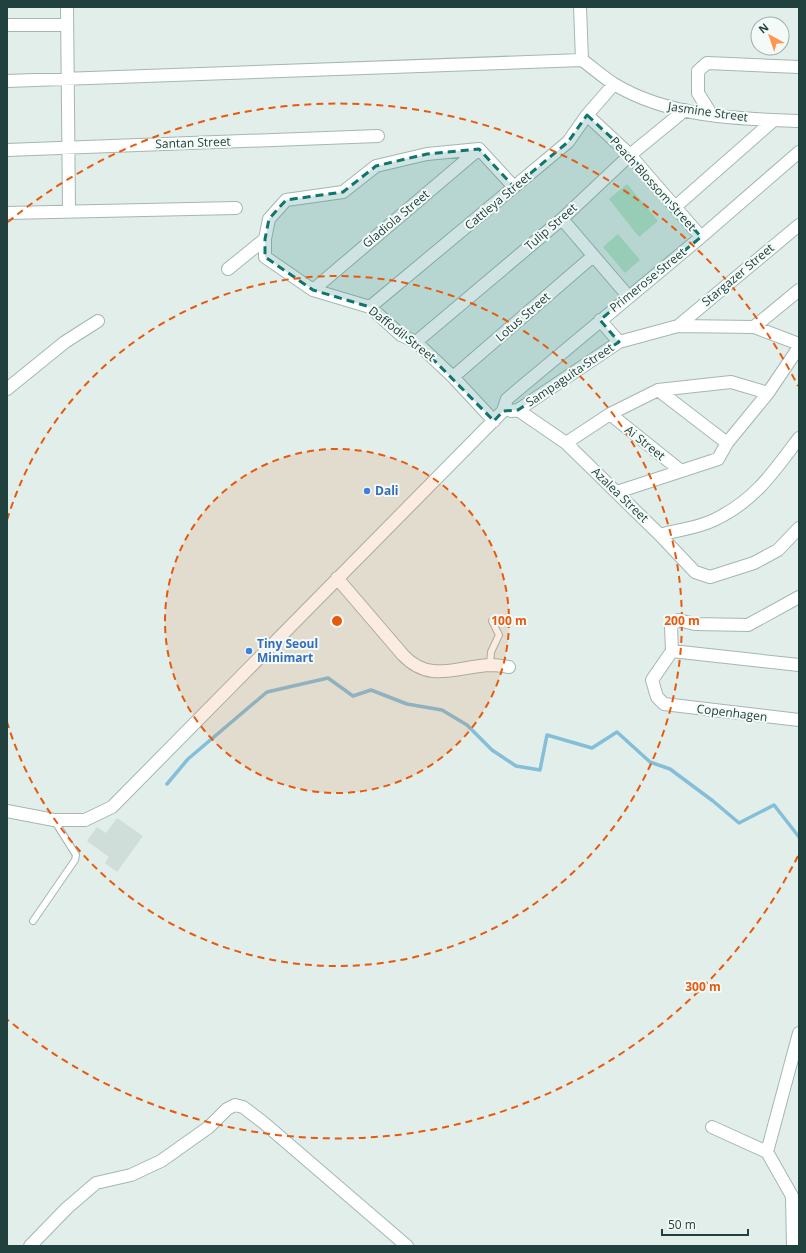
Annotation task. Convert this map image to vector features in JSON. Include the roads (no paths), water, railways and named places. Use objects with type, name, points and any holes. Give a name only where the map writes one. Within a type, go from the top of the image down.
[{"type":"street","points":[[67,7],[69,211]]},
{"type":"street","points":[[7,81],[68,80],[582,60],[580,7]]},
{"type":"street","points":[[7,25],[68,25]]},
{"type":"street","name":"Jasmine Street","points":[[582,60],[614,84],[664,106],[711,114],[799,121]]},
{"type":"street","points":[[711,114],[698,93],[698,71],[707,62],[799,67]]},
{"type":"street","name":"Cattleya Street","points":[[370,306],[568,142],[587,115],[614,84]]},
{"type":"street","name":"Tulip Street","points":[[416,342],[562,219],[630,155],[685,110]]},
{"type":"street","name":"Peach Blossom Street","points":[[587,115],[630,155],[701,237]]},
{"type":"street","points":[[675,207],[774,120]]},
{"type":"street","name":"Santan Street","points":[[7,150],[378,136]]},
{"type":"street","points":[[479,148],[514,187]]},
{"type":"street","name":"Daffodil Street","points":[[479,148],[428,154],[376,166],[343,192],[286,200],[269,219],[264,239],[265,257],[313,290],[370,306],[401,335],[416,342],[453,377],[494,420]]},
{"type":"street","name":"Gladiola Street","points":[[313,290],[479,148]]},
{"type":"street","name":"Primerose Street","points":[[504,412],[507,399],[628,296],[701,237],[799,152]]},
{"type":"street","points":[[7,213],[236,208]]},
{"type":"street","points":[[562,219],[592,257],[628,296]]},
{"type":"street","name":"Stargazer Street","points":[[678,326],[799,225]]},
{"type":"street","points":[[228,269],[264,239]]},
{"type":"street","name":"Lotus Street","points":[[453,377],[592,257]]},
{"type":"street","points":[[754,327],[799,290]]},
{"type":"street","points":[[600,320],[619,342]]},
{"type":"street","points":[[7,389],[65,342],[98,321]]},
{"type":"street","name":"Sampaguita Street","points":[[504,412],[518,410],[619,342],[678,326],[754,327],[799,346]]},
{"type":"street","points":[[617,492],[718,459],[727,443],[768,393],[799,346]]},
{"type":"street","points":[[566,442],[610,414],[658,390],[731,382],[768,393]]},
{"type":"street","points":[[658,390],[727,443]]},
{"type":"street","name":"Azalea Street","points":[[518,410],[566,442],[660,534],[695,572],[710,577],[720,576],[754,563],[778,550],[799,528]]},
{"type":"street","points":[[7,811],[54,820],[85,820],[112,807],[494,420],[504,412]]},
{"type":"street","name":"Ai Street","points":[[610,414],[681,471]]},
{"type":"street","points":[[660,534],[713,521],[750,498],[769,477],[799,438]]},
{"type":"street","points":[[338,578],[403,655],[410,662],[420,668],[435,672],[490,665],[509,667]]},
{"type":"street","points":[[799,597],[748,625],[695,624],[678,620],[671,626],[672,651],[799,665]]},
{"type":"street","name":"Copenhagen","points":[[672,651],[664,666],[652,680],[657,697],[664,704],[799,720]]},
{"type":"street","points":[[767,1152],[799,1033]]},
{"type":"street","points":[[30,1246],[67,1208],[96,1183],[131,1175],[161,1161],[209,1127],[227,1109],[235,1105],[243,1107],[264,1123],[407,1246]]},
{"type":"street","points":[[712,1127],[767,1152],[792,1196],[793,1246]]},
{"type":"lane","points":[[490,665],[491,652],[499,635],[492,622]]},
{"type":"lane","points":[[34,921],[75,860],[76,855],[54,820]]},
{"type":"waterway","points":[[167,784],[188,759],[267,692],[328,678],[353,696],[371,690],[407,704],[442,710],[467,725],[492,750],[516,766],[540,770],[547,735],[592,748],[617,732],[650,762],[670,769],[713,801],[739,823],[774,805],[799,837]]},
{"type":"place","name":"Dali","points":[[367,491]]},
{"type":"place","name":"Tiny Seoul Minimart","points":[[249,651]]}]
